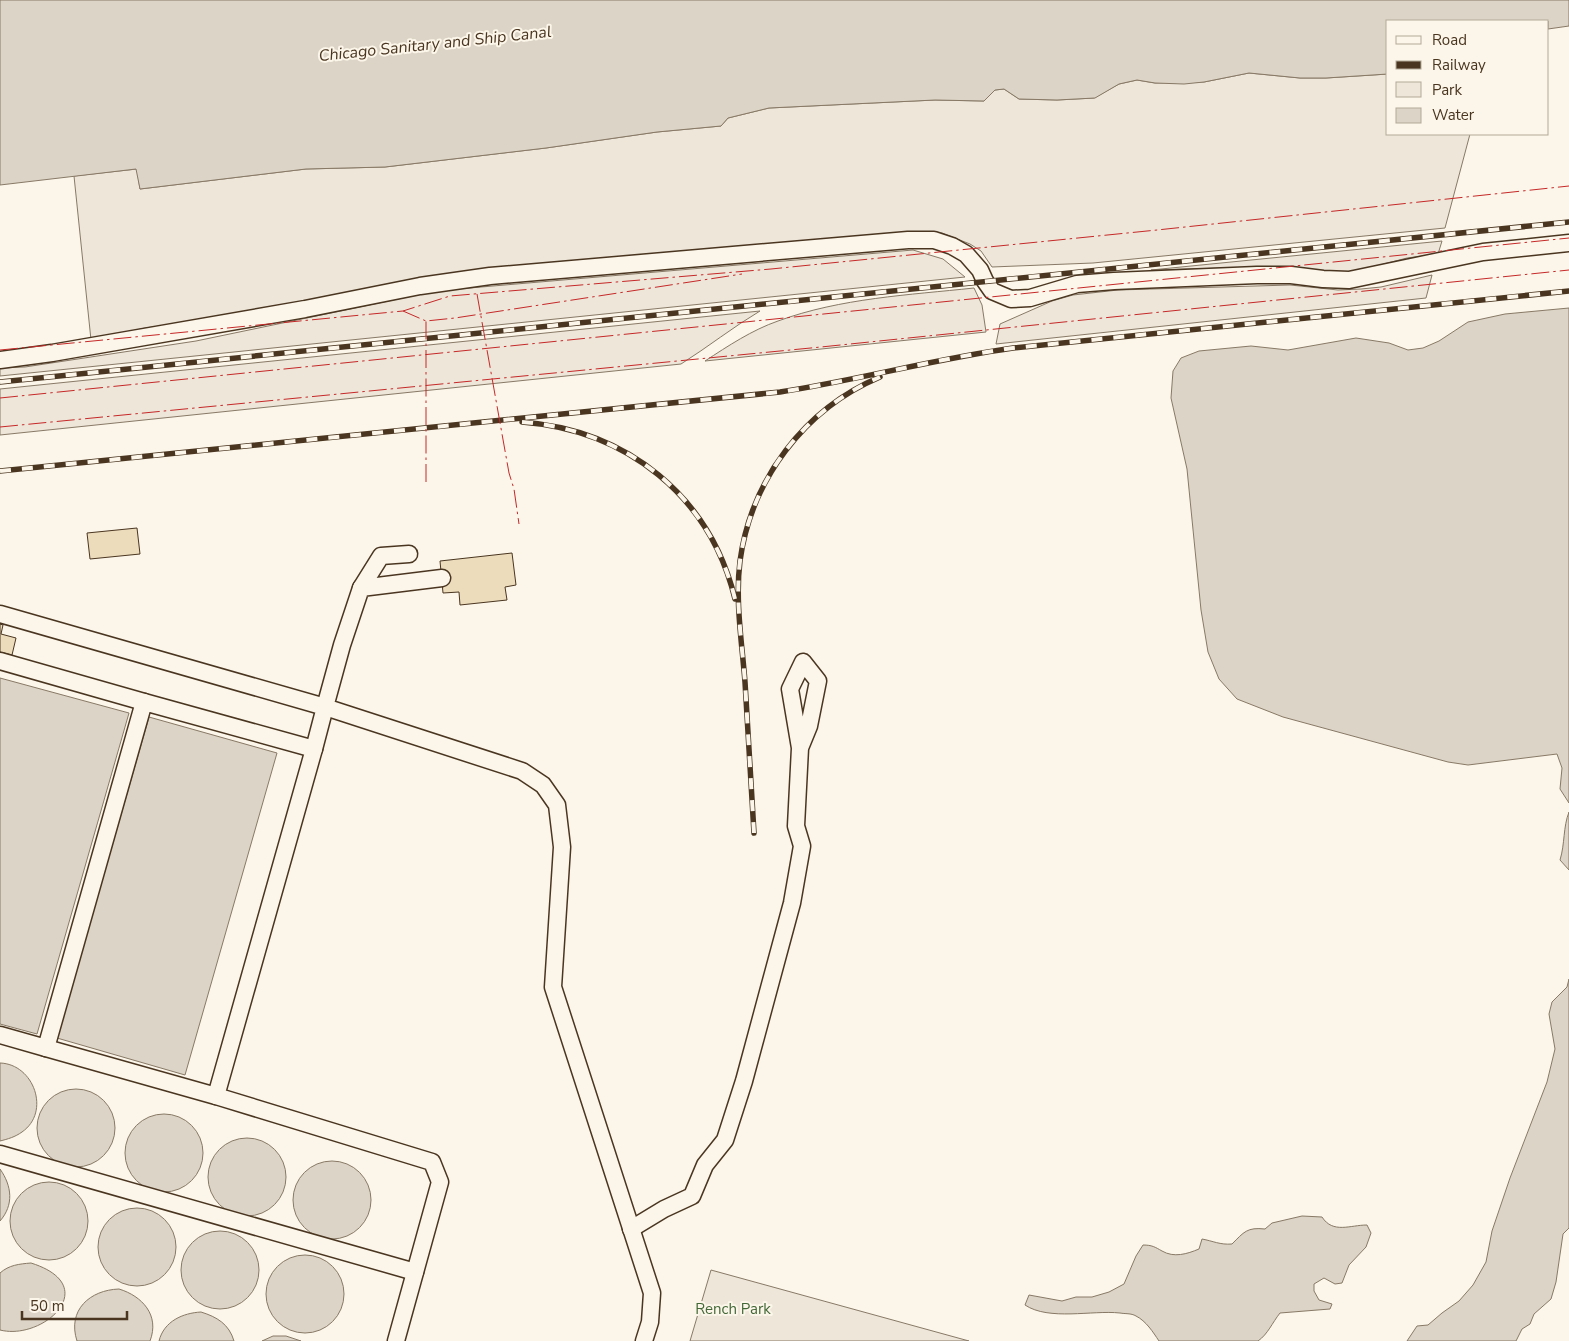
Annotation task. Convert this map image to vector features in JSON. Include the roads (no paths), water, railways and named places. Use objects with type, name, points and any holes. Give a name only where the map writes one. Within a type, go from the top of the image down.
[{"type":"lane","points":[[0,360],[33,357],[286,313],[420,286],[490,276],[908,240],[934,240],[952,246],[966,254],[980,270],[992,291],[1011,299],[1030,298],[1077,284],[1114,281],[1257,274],[1349,280],[1483,252],[1569,243]]},
{"type":"lane","points":[[216,1096],[314,749],[324,707],[361,588],[381,556],[409,554]]},
{"type":"lane","points":[[361,588],[442,578]]},
{"type":"lane","points":[[0,614],[324,707],[522,771],[543,784],[557,805],[562,847],[553,987],[652,1293],[650,1322],[644,1341]]},
{"type":"lane","points":[[0,661],[314,749]]},
{"type":"lane","points":[[46,1048],[144,702]]},
{"type":"lane","points":[[631,1228],[692,1196],[705,1165],[725,1140],[744,1081],[792,903],[802,846],[796,826],[800,748]]},
{"type":"lane","points":[[0,1035],[216,1096],[432,1162],[440,1182],[396,1341]]},
{"type":"lane","points":[[0,1154],[415,1272]]},
{"type":"water","name":"Chicago Sanitary and Ship Canal","points":[[0,0],[1569,0],[1569,26],[1549,29],[1549,20],[1386,20],[1386,74],[1300,78],[1249,73],[1184,84],[1137,80],[1119,84],[1095,98],[1057,100],[1019,99],[1004,89],[995,90],[984,101],[935,100],[769,108],[728,118],[721,126],[657,132],[546,148],[385,167],[306,169],[140,189],[136,169],[0,185]]},
{"type":"water","points":[[1569,308],[1569,803],[1560,789],[1562,768],[1557,754],[1468,765],[1448,762],[1283,717],[1237,699],[1219,679],[1208,652],[1201,610],[1187,469],[1171,398],[1173,371],[1181,358],[1199,351],[1251,346],[1288,350],[1356,338],[1389,343],[1408,350],[1423,348],[1439,341],[1468,322],[1505,314]]},
{"type":"water","points":[[0,678],[129,713],[37,1034],[0,1024]]},
{"type":"water","points":[[149,717],[277,753],[185,1075],[57,1038]]},
{"type":"water","points":[[1569,812],[1569,870],[1560,860]]},
{"type":"water","points":[[1569,979],[1569,1228],[1563,1234],[1556,1282],[1551,1299],[1534,1314],[1530,1324],[1522,1329],[1516,1341],[1407,1341],[1417,1326],[1428,1325],[1459,1301],[1473,1285],[1486,1262],[1492,1231],[1547,1082],[1555,1049],[1549,1014],[1552,1002],[1567,987]]},
{"type":"water","points":[[0,1063],[12,1065],[22,1071],[30,1080],[35,1090],[37,1102],[36,1113],[31,1123],[19,1134],[0,1141]]},
{"type":"water","points":[[76,1089],[91,1092],[103,1101],[112,1113],[115,1128],[112,1143],[103,1155],[91,1164],[76,1167],[61,1164],[49,1155],[40,1143],[37,1128],[40,1113],[49,1101],[61,1092]]},
{"type":"water","points":[[164,1114],[179,1117],[191,1126],[200,1138],[203,1153],[200,1168],[191,1180],[179,1189],[164,1192],[149,1189],[137,1180],[128,1168],[125,1153],[128,1138],[137,1126],[149,1117]]},
{"type":"water","points":[[247,1138],[262,1141],[274,1150],[283,1162],[286,1177],[283,1192],[274,1204],[262,1213],[247,1216],[232,1213],[220,1204],[211,1192],[208,1177],[211,1162],[220,1150],[232,1141]]},
{"type":"water","points":[[332,1161],[347,1164],[359,1173],[368,1185],[371,1200],[368,1215],[359,1227],[347,1236],[332,1239],[317,1236],[305,1227],[296,1215],[293,1200],[296,1185],[305,1173],[317,1164]]},
{"type":"water","points":[[0,1169],[7,1182],[10,1195],[8,1209],[0,1221]]},
{"type":"water","points":[[49,1182],[64,1185],[76,1194],[85,1206],[88,1221],[85,1236],[76,1248],[64,1257],[49,1260],[34,1257],[22,1248],[13,1236],[10,1221],[13,1206],[22,1194],[34,1185]]},
{"type":"water","points":[[137,1208],[152,1211],[164,1220],[173,1232],[176,1247],[173,1262],[164,1274],[152,1283],[137,1286],[122,1283],[110,1274],[101,1262],[98,1247],[101,1232],[110,1220],[122,1211]]},
{"type":"water","points":[[1302,1216],[1322,1217],[1326,1222],[1337,1227],[1367,1225],[1371,1233],[1366,1247],[1349,1265],[1342,1283],[1335,1284],[1324,1278],[1314,1284],[1314,1291],[1319,1300],[1332,1304],[1330,1309],[1280,1313],[1267,1332],[1258,1341],[1159,1341],[1152,1330],[1140,1318],[1132,1314],[1109,1312],[1046,1313],[1025,1305],[1029,1295],[1062,1301],[1076,1297],[1092,1297],[1109,1292],[1124,1284],[1143,1245],[1153,1246],[1171,1254],[1185,1254],[1199,1249],[1202,1239],[1232,1244],[1243,1233],[1250,1230],[1265,1229],[1272,1223]]},
{"type":"water","points":[[220,1231],[235,1234],[247,1243],[256,1255],[259,1270],[256,1285],[247,1297],[235,1306],[220,1309],[205,1306],[193,1297],[184,1285],[181,1270],[184,1255],[193,1243],[205,1234]]},
{"type":"water","points":[[305,1255],[320,1258],[332,1267],[341,1279],[344,1294],[341,1309],[332,1321],[320,1330],[305,1333],[290,1330],[278,1321],[269,1309],[266,1294],[269,1279],[278,1267],[290,1258]]},
{"type":"water","points":[[31,1263],[52,1273],[63,1285],[65,1297],[59,1309],[48,1320],[33,1327],[17,1331],[0,1330],[0,1273],[18,1264]]},
{"type":"water","points":[[119,1289],[135,1296],[147,1308],[153,1323],[150,1341],[77,1341],[75,1320],[83,1304],[99,1293]]},
{"type":"water","points":[[201,1312],[222,1322],[229,1330],[234,1341],[159,1341],[165,1328],[175,1319]]},
{"type":"water","points":[[273,1336],[286,1336],[301,1341],[262,1341]]},
{"type":"railway","points":[[0,382],[1569,222]]},
{"type":"railway","points":[[0,471],[780,392],[1013,348],[1569,291]]},
{"type":"railway","points":[[754,833],[738,591],[740,561],[746,531],[756,503],[769,476],[805,428],[828,408],[853,391],[880,377]]},
{"type":"railway","points":[[522,422],[560,428],[596,439],[629,454],[658,475],[684,500],[706,529],[723,562],[735,599]]},
{"type":"park label","name":"Rench Park","points":[[733,1309]]}]
